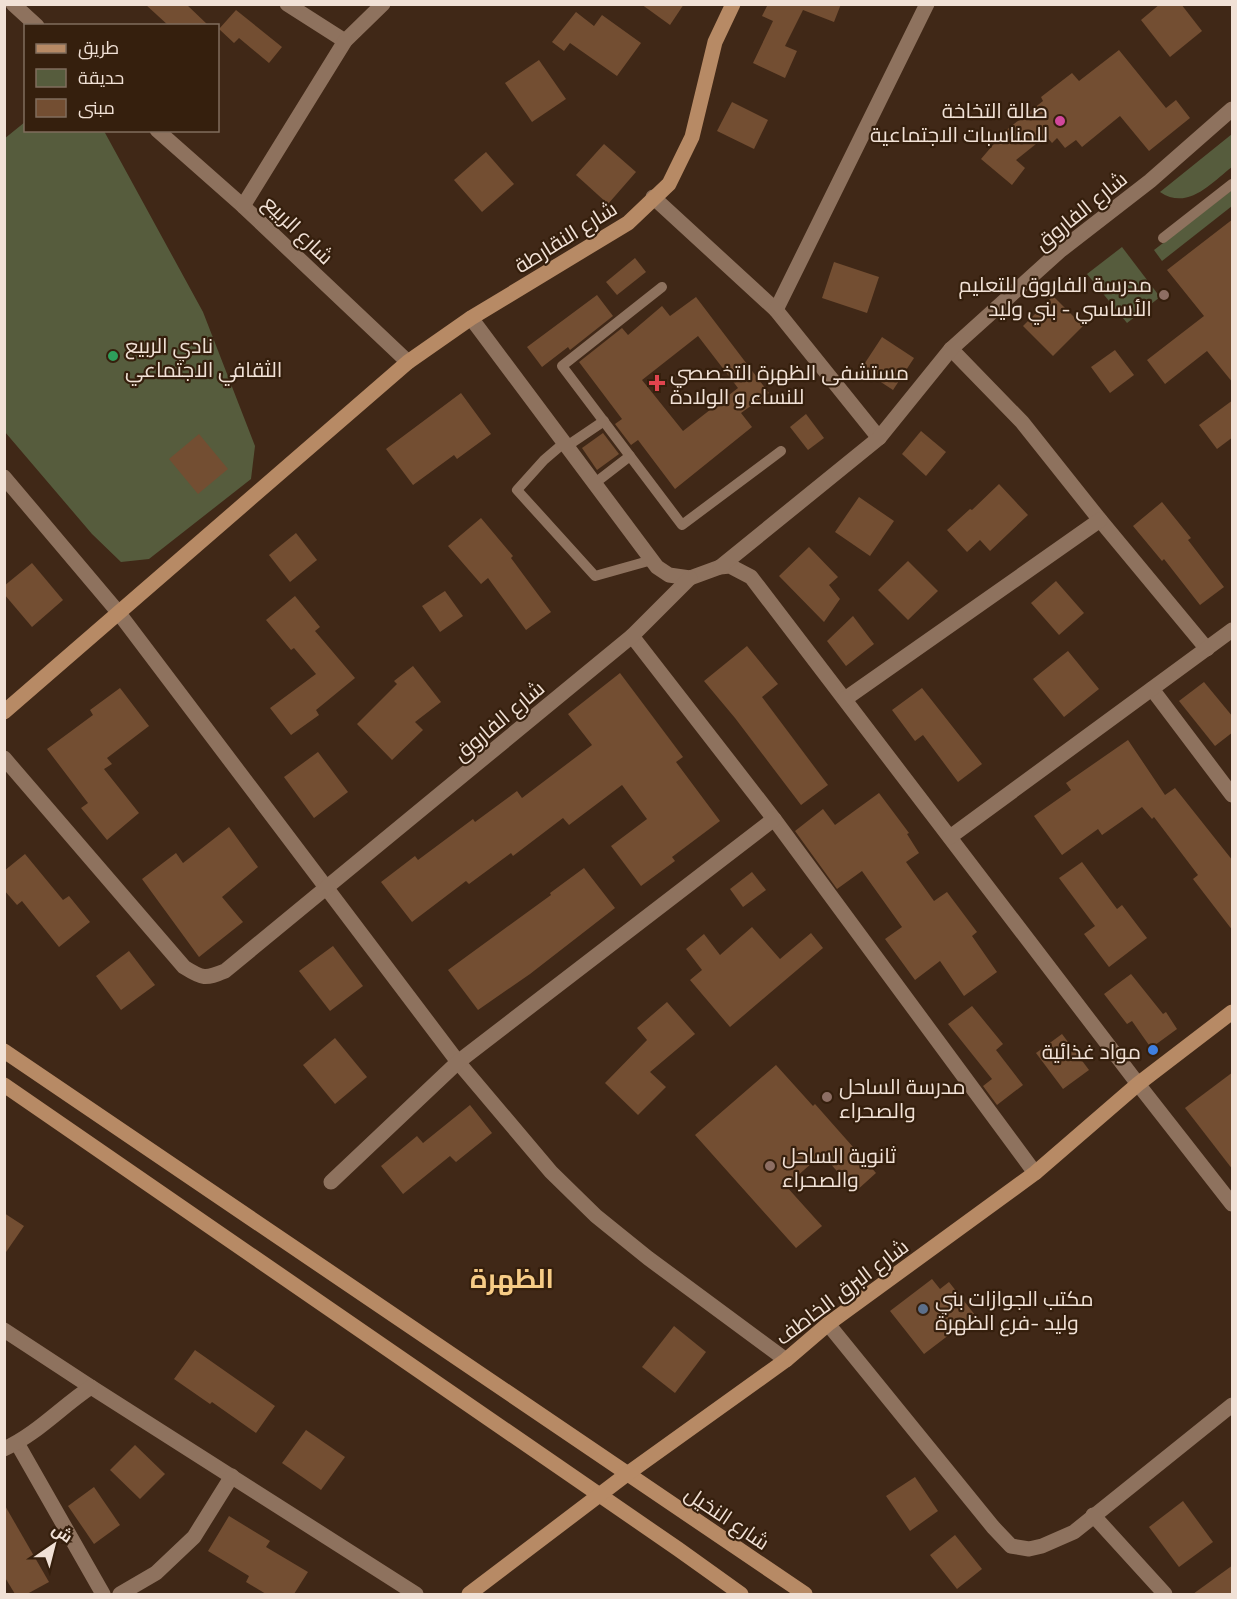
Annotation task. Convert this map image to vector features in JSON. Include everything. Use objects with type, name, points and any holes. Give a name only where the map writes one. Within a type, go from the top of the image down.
[{"type":"main road","name":"شارع النقارطة","points":[[4,712],[408,362],[471,318],[628,223],[669,184],[692,137],[715,42],[734,4]]},
{"type":"main road","name":"شارع البرق الخاطف","points":[[470,1594],[627,1474],[786,1360],[828,1324],[1035,1173],[1138,1084],[1233,1012]]},
{"type":"main road","name":"شارع النخيل","points":[[4,1051],[805,1594]]},
{"type":"main road","points":[[4,1085],[741,1594]]},
{"type":"street","points":[[13,4],[35,24]]},
{"type":"street","points":[[287,4],[345,41]]},
{"type":"street","points":[[243,206],[345,41],[383,4]]},
{"type":"street","points":[[776,310],[927,4]]},
{"type":"street","name":"شارع الفاروق","points":[[4,759],[184,968],[200,977],[208,978],[225,971],[632,636],[690,578],[720,567],[879,438],[951,349],[1061,250],[1150,181],[1233,109]]},
{"type":"street","name":"شارع الربيع","points":[[159,132],[243,206],[408,362]]},
{"type":"street","points":[[653,197],[776,310],[879,438]]},
{"type":"street","points":[[471,318],[657,567],[669,575],[690,578]]},
{"type":"street","points":[[951,349],[1022,422],[1207,649]]},
{"type":"street","points":[[4,477],[118,612],[458,1062],[551,1172],[596,1216],[648,1258],[786,1360]]},
{"type":"street","points":[[845,699],[1100,520]]},
{"type":"street","points":[[720,567],[730,566],[751,577],[1138,1084],[1233,1204]]},
{"type":"street","points":[[950,837],[1233,630]]},
{"type":"street","points":[[632,636],[774,819],[1035,1173]]},
{"type":"street","points":[[1152,689],[1233,795]]},
{"type":"street","points":[[331,1182],[458,1062],[774,819]]},
{"type":"street","points":[[828,1324],[993,1527],[1011,1546],[1029,1549],[1074,1532],[1233,1405]]},
{"type":"street","points":[[4,1330],[416,1594]]},
{"type":"street","points":[[91,1387],[43,1425],[10,1446],[103,1594]]},
{"type":"street","points":[[120,1594],[156,1573],[194,1537],[232,1476]]},
{"type":"street","points":[[1093,1515],[1165,1594]]},
{"type":"lane","points":[[1162,237],[1233,184]]},
{"type":"lane","points":[[662,287],[562,366],[682,525],[781,451]]},
{"type":"lane","points":[[604,421],[544,460],[517,490],[595,576],[652,560]]},
{"type":"lane","points":[[595,483],[630,456]]},
{"type":"green space","name":"نادي الربيع الثقافي الاجتماعي","points":[[24,123],[24,132],[105,132],[203,312],[255,446],[251,479],[149,559],[121,562],[92,534],[5,432],[4,139]]},
{"type":"green space","points":[[1232,134],[1232,167],[1216,180],[1190,197],[1170,197],[1160,192]]},
{"type":"green space","points":[[1232,190],[1232,206],[1162,261],[1154,250]]},
{"type":"green space","points":[[1122,247],[1160,297],[1127,323],[1087,274]]},
{"type":"building","points":[[145,4],[186,4],[207,24],[167,24]]},
{"type":"building","points":[[641,4],[684,4],[670,25]]},
{"type":"building","points":[[768,4],[841,4],[834,22],[803,10],[785,46],[797,51],[785,78],[753,63],[773,21],[762,16]]},
{"type":"building","points":[[1160,4],[1181,4],[1202,31],[1170,57],[1141,20]]},
{"type":"building","points":[[236,10],[282,47],[269,63],[239,38],[234,43],[219,29]]},
{"type":"building","points":[[576,12],[594,26],[602,15],[641,43],[617,76],[570,43],[564,51],[552,42]]},
{"type":"building","points":[[1119,50],[1166,108],[1176,100],[1190,118],[1149,151],[1120,116],[1082,147],[1076,140],[1065,148],[1057,138],[1052,143],[1046,136],[1016,160],[1025,168],[1012,185],[981,159],[1004,132],[1043,101],[1041,97],[1072,73],[1079,81]]},
{"type":"building","points":[[539,60],[566,99],[532,122],[505,83]]},
{"type":"building","points":[[732,102],[768,120],[754,149],[717,131]]},
{"type":"building","points":[[604,144],[636,172],[608,204],[576,175]]},
{"type":"building","points":[[486,152],[514,184],[482,212],[454,180]]},
{"type":"building","points":[[1233,219],[1233,383],[1207,351],[1165,384],[1147,360],[1204,316],[1167,270]]},
{"type":"building","points":[[635,258],[646,272],[617,295],[606,282]]},
{"type":"building","points":[[834,262],[879,277],[867,313],[822,298]]},
{"type":"building","points":[[597,295],[613,316],[570,350],[568,347],[542,367],[527,347]]},
{"type":"building","points":[[1053,296],[1083,326],[1053,356],[1023,326]]},
{"type":"building","points":[[696,297],[769,393],[741,413],[752,427],[675,489],[638,440],[631,445],[615,424],[622,419],[579,362],[622,328],[628,335],[662,306],[670,316]],"holes":[[[698,336],[738,388],[683,431],[642,380]]]},
{"type":"building","points":[[882,337],[914,358],[893,390],[861,369]]},
{"type":"building","points":[[1115,350],[1134,375],[1110,393],[1091,367]]},
{"type":"building","points":[[461,393],[491,434],[457,459],[454,455],[413,485],[386,449]]},
{"type":"building","points":[[1233,400],[1233,437],[1217,449],[1199,425]]},
{"type":"building","points":[[806,414],[824,438],[808,450],[790,427]]},
{"type":"building","points":[[921,431],[946,452],[926,476],[902,454]]},
{"type":"building","points":[[603,433],[619,454],[597,470],[582,448]]},
{"type":"building","points":[[199,434],[228,469],[198,494],[169,459]]},
{"type":"building","points":[[999,484],[1028,515],[990,551],[980,540],[967,552],[947,530]]},
{"type":"building","points":[[859,497],[894,521],[870,556],[835,532]]},
{"type":"building","points":[[1162,502],[1191,538],[1188,540],[1224,587],[1200,605],[1164,559],[1162,561],[1133,526]]},
{"type":"building","points":[[481,518],[513,556],[511,558],[551,612],[526,630],[488,578],[481,584],[448,546]]},
{"type":"building","points":[[296,533],[317,560],[290,582],[269,555]]},
{"type":"building","points":[[809,547],[838,577],[829,585],[840,599],[824,622],[779,576]]},
{"type":"building","points":[[908,561],[938,591],[908,620],[878,590]]},
{"type":"building","points":[[32,563],[63,600],[32,627],[4,594],[4,586]]},
{"type":"building","points":[[1056,581],[1084,613],[1059,635],[1031,603]]},
{"type":"building","points":[[445,591],[463,616],[440,632],[422,606]]},
{"type":"building","points":[[295,596],[320,627],[315,631],[355,678],[316,710],[319,715],[291,735],[270,708],[316,674],[294,648],[291,650],[266,620]]},
{"type":"building","points":[[853,616],[874,644],[846,666],[827,641]]},
{"type":"building","points":[[747,646],[778,684],[762,697],[828,785],[801,805],[704,681]]},
{"type":"building","points":[[1068,651],[1099,689],[1064,717],[1033,679]]},
{"type":"building","points":[[413,666],[441,702],[415,722],[423,730],[392,760],[357,724],[397,684],[394,681]]},
{"type":"building","points":[[620,673],[683,757],[676,762],[720,821],[672,857],[675,861],[641,886],[611,846],[647,819],[622,785],[569,825],[563,818],[513,856],[511,853],[469,884],[466,881],[412,922],[381,882],[415,856],[418,860],[473,819],[475,822],[517,791],[522,798],[592,745],[568,714]]},
{"type":"building","points":[[1204,682],[1233,717],[1233,732],[1215,746],[1179,701]]},
{"type":"building","points":[[120,688],[149,726],[107,758],[112,764],[104,769],[139,813],[107,840],[81,808],[88,803],[47,749],[93,715],[90,710]]},
{"type":"building","points":[[922,688],[982,764],[958,782],[923,735],[915,741],[892,710]]},
{"type":"building","points":[[1128,740],[1165,795],[1175,788],[1233,861],[1233,931],[1193,879],[1198,875],[1154,817],[1152,819],[1142,807],[1102,835],[1098,829],[1062,855],[1034,816],[1071,790],[1066,783]]},
{"type":"building","points":[[318,752],[348,792],[314,818],[284,777]]},
{"type":"building","points":[[879,793],[909,833],[907,834],[919,853],[906,862],[934,901],[947,892],[977,932],[972,936],[997,972],[964,996],[940,961],[915,980],[885,939],[902,927],[862,871],[837,889],[795,831],[823,809],[835,825]]},
{"type":"building","points":[[229,827],[258,867],[222,897],[243,922],[199,957],[142,879],[176,853],[183,863]]},
{"type":"building","points":[[25,854],[63,900],[69,896],[90,922],[59,947],[22,901],[17,905],[4,890],[4,871]]},
{"type":"building","points":[[1082,862],[1117,909],[1122,905],[1147,938],[1109,967],[1084,934],[1095,926],[1059,878]]},
{"type":"building","points":[[584,868],[615,908],[530,974],[478,1010],[448,970]]},
{"type":"building","points":[[752,872],[766,890],[743,907],[730,889]]},
{"type":"building","points":[[752,927],[780,959],[811,933],[823,948],[730,1027],[690,980],[702,970],[686,949],[704,934],[720,955]]},
{"type":"building","points":[[333,946],[363,986],[330,1011],[299,971]]},
{"type":"building","points":[[129,951],[155,985],[121,1010],[96,976]]},
{"type":"building","points":[[1131,974],[1163,1014],[1166,1012],[1177,1029],[1151,1048],[1132,1021],[1127,1024],[1104,994]]},
{"type":"building","points":[[667,1002],[695,1034],[650,1072],[666,1087],[638,1115],[605,1083],[647,1040],[637,1028]]},
{"type":"building","points":[[972,1006],[1003,1044],[996,1050],[1023,1085],[997,1105],[983,1086],[992,1079],[948,1024]]},
{"type":"building","points":[[1062,1034],[1089,1070],[1063,1089],[1036,1053]]},
{"type":"building","points":[[335,1038],[367,1077],[335,1104],[303,1065]]},
{"type":"building","points":[[776,1065],[813,1106],[815,1104],[876,1173],[855,1192],[822,1154],[786,1186],[822,1226],[796,1248],[695,1135]]},
{"type":"building","points":[[1233,1072],[1233,1170],[1185,1108]]},
{"type":"building","points":[[470,1105],[492,1133],[456,1162],[450,1156],[403,1194],[381,1166],[417,1136],[423,1143]]},
{"type":"building","points":[[4,1213],[24,1226],[4,1255]]},
{"type":"building","points":[[932,1279],[940,1289],[949,1282],[975,1315],[924,1354],[890,1311]]},
{"type":"building","points":[[674,1326],[706,1352],[675,1393],[642,1367]]},
{"type":"building","points":[[195,1350],[275,1406],[256,1433],[174,1379]]},
{"type":"building","points":[[306,1430],[345,1457],[321,1490],[282,1463]]},
{"type":"building","points":[[135,1445],[165,1474],[140,1499],[110,1470]]},
{"type":"building","points":[[915,1477],[938,1511],[910,1531],[886,1496]]},
{"type":"building","points":[[94,1487],[120,1525],[94,1544],[68,1506]]},
{"type":"building","points":[[1183,1501],[1213,1542],[1179,1567],[1149,1527]]},
{"type":"building","points":[[4,1504],[49,1582],[27,1594],[15,1594],[4,1576]]},
{"type":"building","points":[[229,1516],[270,1541],[266,1547],[308,1572],[294,1594],[266,1594],[246,1582],[249,1576],[208,1551]]},
{"type":"building","points":[[955,1535],[982,1569],[957,1589],[930,1555]]},
{"type":"building","points":[[1233,1565],[1233,1594],[1193,1594]]},
{"type":"place","name":"صالة التخاخة للمناسبات الاجتماعية","points":[[1060,121]]},
{"type":"place","name":"مدرسة الفاروق للتعليم الأساسي - بني وليد","points":[[1164,295]]},
{"type":"place","name":"نادي الربيع الثقافي الاجتماعي","points":[[113,356]]},
{"type":"place","name":"مستشفى الظهرة التخصصي للنساء و الولادة","points":[[657,383]]},
{"type":"place","name":"مواد غذائية","points":[[1153,1050]]},
{"type":"place","name":"مدرسة الساحل والصحراء","points":[[827,1097]]},
{"type":"place","name":"ثانوية الساحل والصحراء","points":[[770,1166]]},
{"type":"place","name":"مكتب الجوازات بني وليد -فرع الظهرة","points":[[923,1309]]},
{"type":"district","name":"الظهرة","points":[[512,1277]]}]
